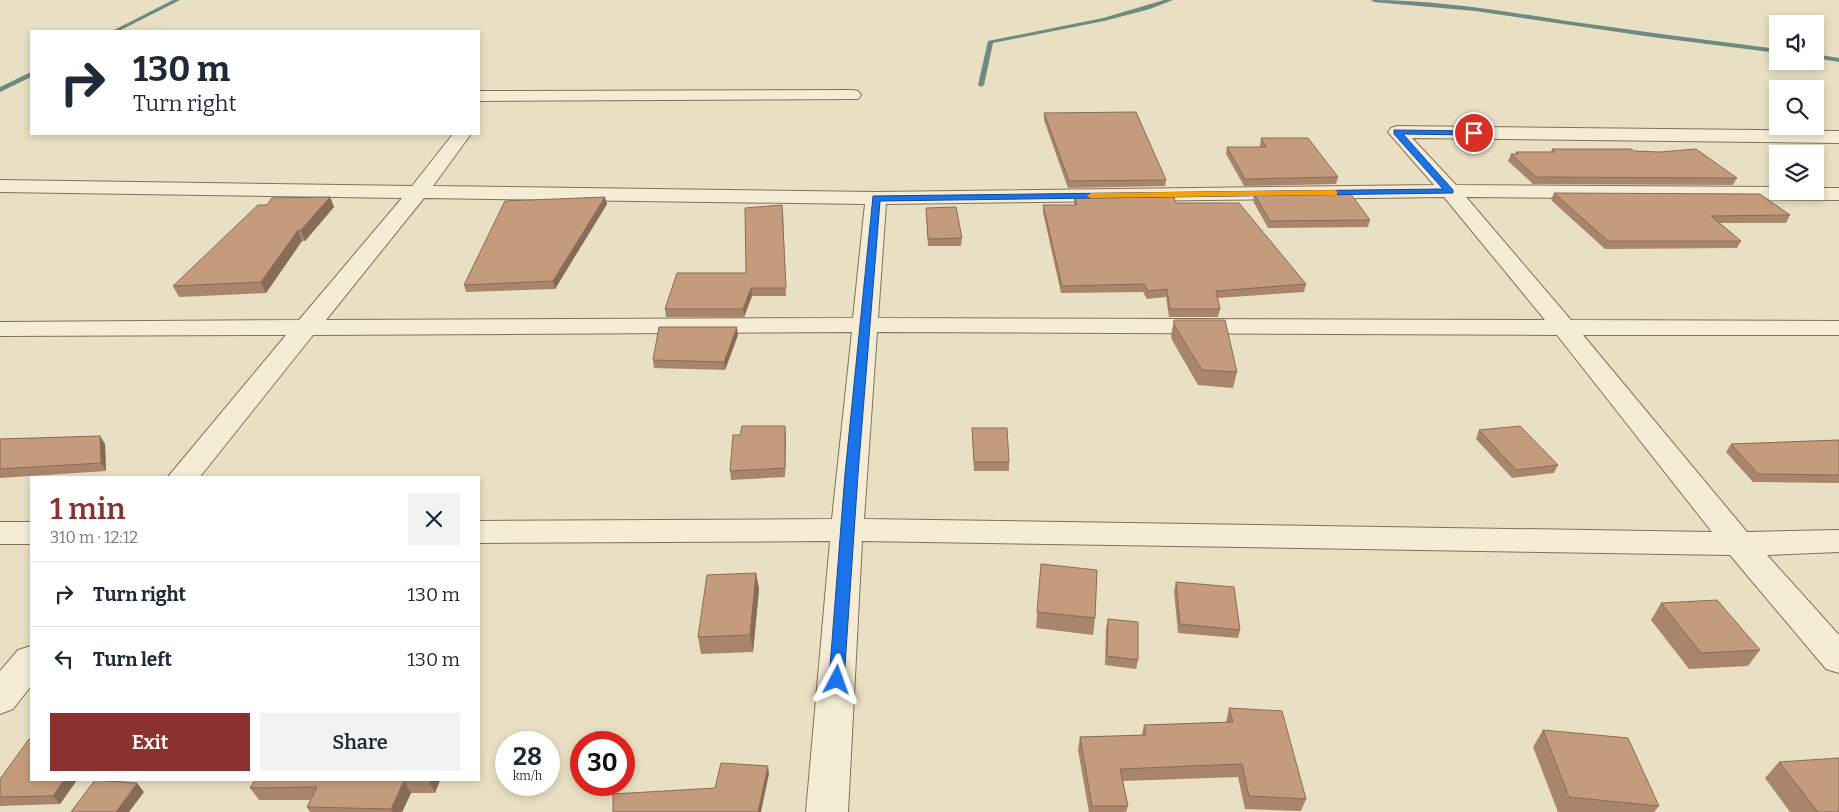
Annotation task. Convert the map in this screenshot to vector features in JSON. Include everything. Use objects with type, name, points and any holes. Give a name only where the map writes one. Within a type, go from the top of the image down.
[{"type":"street","points":[[480,108],[484,96],[852,95]]},
{"type":"street","points":[[1839,137],[1397,132],[1450,191],[1563,326],[1739,544],[1839,659]]},
{"type":"street","points":[[184,476],[418,192],[461,135]]},
{"type":"street","points":[[0,186],[876,198],[1450,191],[1839,194]]},
{"type":"street","points":[[828,812],[847,530],[876,198]]},
{"type":"street","points":[[0,329],[864,325],[1839,328]]},
{"type":"street","points":[[480,532],[847,530],[1739,544],[1839,541]]},
{"type":"street","points":[[0,533],[30,534]]},
{"type":"street","points":[[0,698],[30,661]]},
{"type":"building","points":[[1136,112],[1166,180],[1069,181],[1044,113]]},
{"type":"building","points":[[1261,138],[1308,138],[1338,177],[1245,179],[1227,147],[1266,147]]},
{"type":"building","points":[[1552,149],[1631,149],[1634,151],[1660,152],[1696,149],[1737,178],[1536,177],[1511,154],[1518,154],[1516,152],[1555,152]]},
{"type":"building","points":[[1350,193],[1370,220],[1270,221],[1254,194]]},
{"type":"building","points":[[1554,193],[1760,194],[1790,215],[1711,216],[1741,241],[1608,241]]},
{"type":"building","points":[[1173,195],[1176,203],[1239,203],[1306,284],[1216,291],[1220,309],[1170,309],[1167,289],[1148,291],[1144,284],[1062,286],[1043,205],[1077,205],[1074,196]]},
{"type":"building","points":[[330,197],[301,230],[298,230],[261,282],[173,286],[258,205],[267,205],[272,198]]},
{"type":"building","points":[[605,197],[553,281],[464,285],[505,201]]},
{"type":"building","points":[[782,205],[786,288],[751,288],[743,309],[665,309],[677,273],[746,273],[745,208]]},
{"type":"building","points":[[956,207],[962,238],[928,239],[926,208]]},
{"type":"building","points":[[1174,320],[1225,320],[1237,372],[1202,370],[1174,325]]},
{"type":"building","points":[[659,327],[737,327],[724,362],[653,360]]},
{"type":"building","points":[[742,426],[785,426],[785,468],[730,471],[733,435],[740,435]]},
{"type":"building","points":[[1520,426],[1558,465],[1516,470],[1479,430]]},
{"type":"building","points":[[972,428],[1007,428],[1009,462],[974,462]]},
{"type":"building","points":[[100,436],[101,463],[0,469],[0,439]]},
{"type":"building","points":[[1839,440],[1839,475],[1758,474],[1731,444]]},
{"type":"building","points":[[1041,564],[1097,570],[1095,618],[1037,612]]},
{"type":"building","points":[[756,573],[750,635],[698,637],[707,575]]},
{"type":"building","points":[[1176,582],[1234,587],[1240,630],[1180,624]]},
{"type":"building","points":[[1717,600],[1760,650],[1701,653],[1661,603]]},
{"type":"building","points":[[1108,619],[1138,622],[1138,660],[1107,656]]},
{"type":"building","points":[[1229,708],[1282,711],[1306,799],[1249,796],[1242,764],[1120,769],[1128,806],[1092,806],[1080,737],[1146,735],[1144,725],[1233,722]]},
{"type":"building","points":[[1543,730],[1628,738],[1659,806],[1569,797]]},
{"type":"building","points":[[30,739],[30,781],[63,781],[53,796],[0,797],[0,779]]},
{"type":"building","points":[[1839,758],[1839,812],[1818,812],[1779,762]]},
{"type":"building","points":[[721,763],[768,766],[758,812],[613,812],[613,796],[635,796],[635,793],[715,788]]},
{"type":"building","points":[[94,781],[137,783],[116,812],[71,812]]},
{"type":"building","points":[[254,781],[404,781],[391,809],[307,807],[317,787],[250,788]]},
{"type":"waterway","points":[[117,30],[177,0]]},
{"type":"waterway","points":[[981,85],[990,42],[1104,20],[1170,0]]},
{"type":"waterway","points":[[1374,0],[1475,9],[1769,50]]},
{"type":"waterway","points":[[1824,58],[1839,60]]},
{"type":"waterway","points":[[0,90],[30,75]]},
{"type":"slow traffic","points":[[1091,196],[1334,193]]},
{"type":"route","points":[[837,680],[847,530],[876,198],[1450,191],[1397,132],[1474,133]]}]
